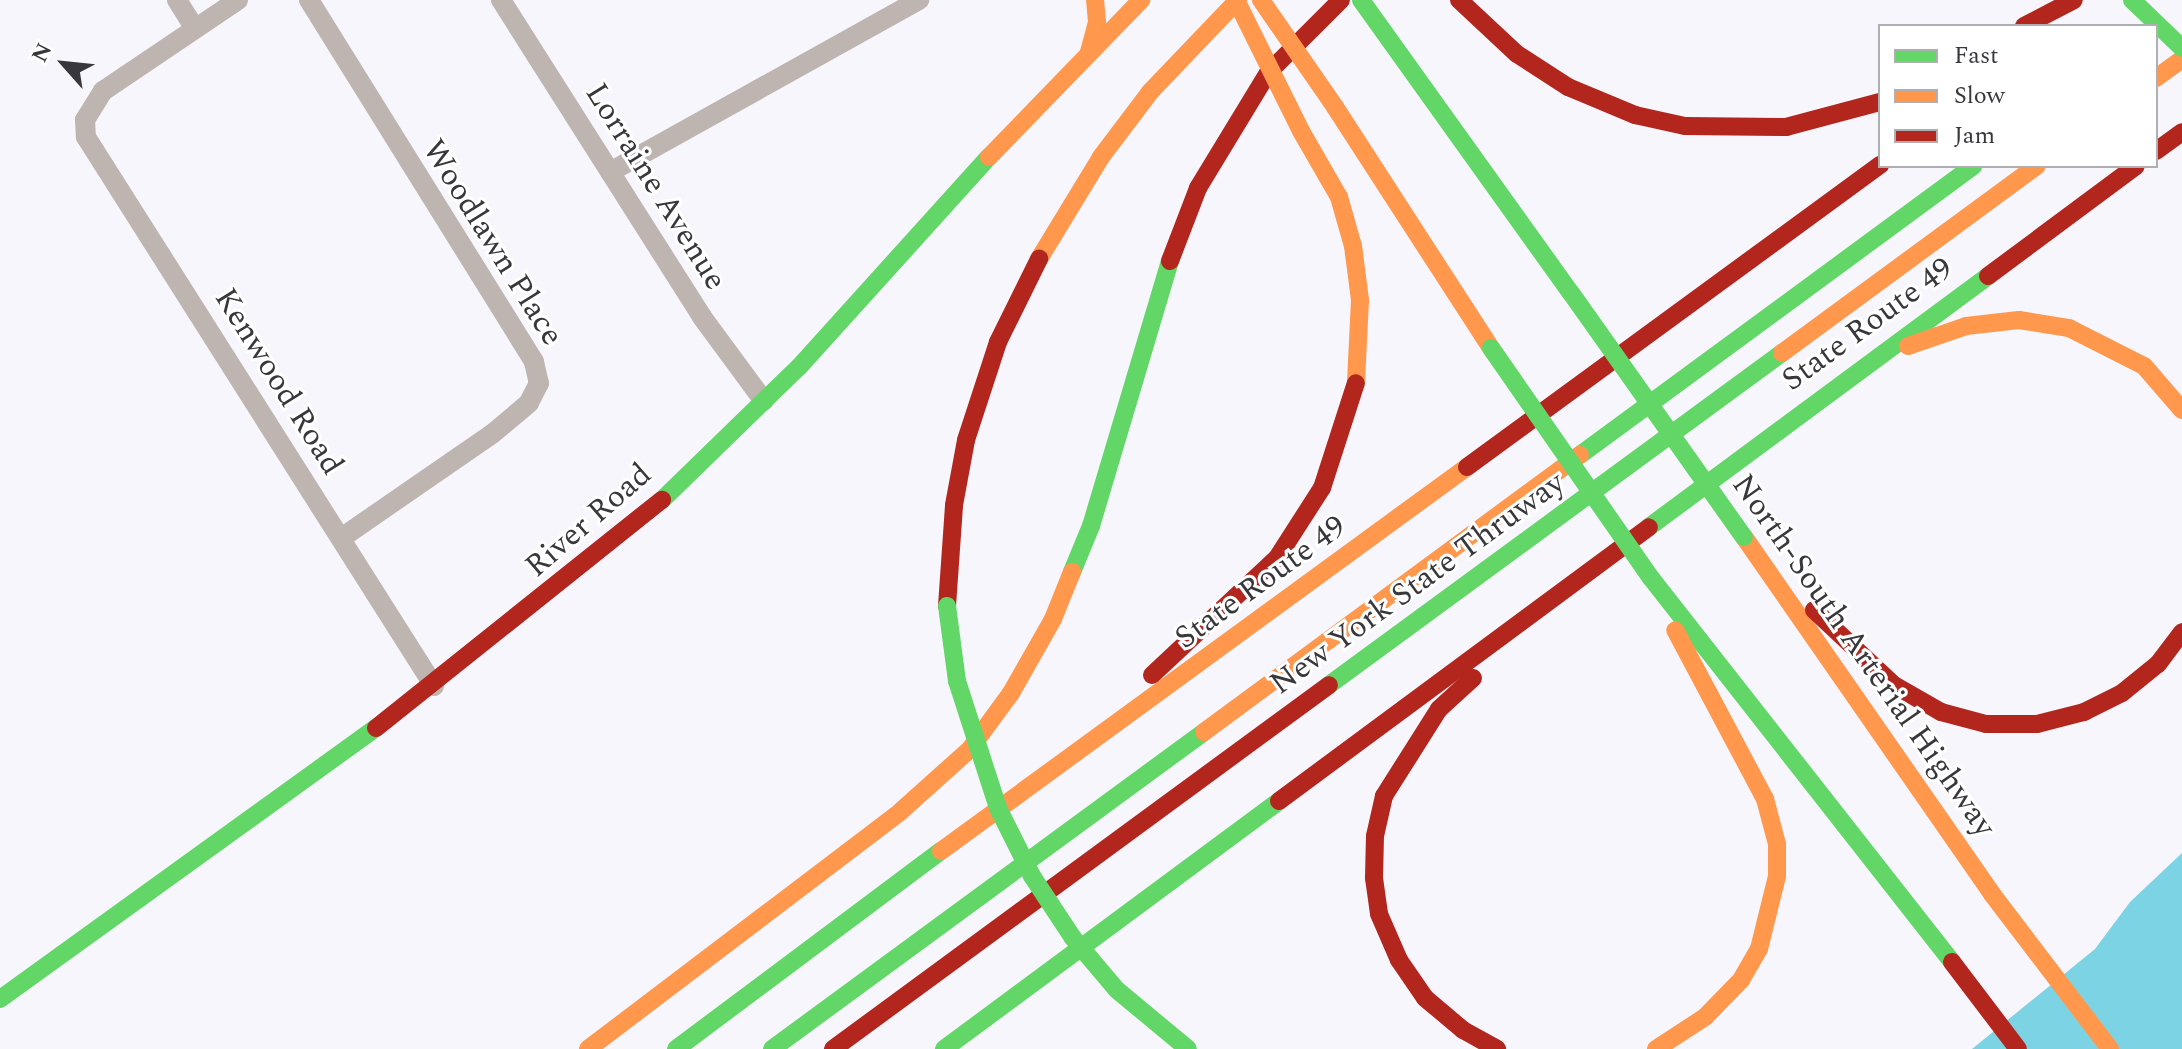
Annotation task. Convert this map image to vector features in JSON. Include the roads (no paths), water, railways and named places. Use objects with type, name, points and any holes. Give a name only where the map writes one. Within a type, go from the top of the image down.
[{"type":"main road","points":[[1089,52],[1097,22],[1095,0]]},
{"type":"main road","name":"River Road","points":[[0,999],[434,686],[661,501],[764,401],[1141,0]]},
{"type":"main road","points":[[1036,783],[1277,558],[1301,524],[1338,449],[1357,380],[1360,300],[1353,246],[1339,197],[1301,131],[1237,0],[1151,91],[1101,157],[1045,247],[998,342],[966,440],[954,505],[947,606],[957,681],[998,808],[1040,888],[1073,938],[1117,990],[1188,1049]]},
{"type":"main road","points":[[1261,0],[1335,107],[1491,348],[1651,578],[1856,835],[1962,980],[2018,1049]]},
{"type":"main road","points":[[588,1049],[901,811],[970,749],[1011,693],[1053,619],[1091,526],[1173,249],[1198,188],[1268,73],[1341,0]]},
{"type":"main road","name":"North-South Arterial Highway","points":[[1361,0],[1744,537],[1992,894],[2110,1049]]},
{"type":"main road","points":[[1459,0],[1517,54],[1568,87],[1635,115],[1685,126],[1786,127],[1878,103]]},
{"type":"main road","points":[[2028,24],[2074,0]]},
{"type":"main road","points":[[2132,0],[2157,24]]},
{"type":"main road","points":[[2072,24],[2093,9]]},
{"type":"main road","points":[[2158,31],[2182,13]]},
{"type":"main road","points":[[2158,25],[2182,48]]},
{"type":"main road","points":[[2158,77],[2182,59]]},
{"type":"main road","points":[[2158,150],[2182,132]]},
{"type":"main road","name":"State Route 49","points":[[676,1049],[1878,166]]},
{"type":"main road","name":"New York State Thruway","points":[[772,1049],[1970,168]]},
{"type":"main road","name":"New York State Thruway","points":[[833,1049],[2034,168]]},
{"type":"main road","name":"State Route 49","points":[[944,1049],[1597,560],[2133,168]]},
{"type":"main road","points":[[1876,356],[1966,326],[2019,320],[2069,328],[2144,366],[2182,410]]},
{"type":"main road","points":[[1744,537],[1894,685],[1941,712],[1986,724],[2037,724],[2084,712],[2122,693],[2158,664],[2182,632]]},
{"type":"main road","points":[[1497,1049],[1463,1030],[1425,998],[1399,960],[1379,914],[1375,836],[1384,796],[1439,709],[1597,560]]},
{"type":"main road","points":[[1651,578],[1700,685],[1765,799],[1777,844],[1772,909],[1753,960],[1705,1017],[1656,1049]]},
{"type":"street","points":[[177,0],[194,27],[238,0]]},
{"type":"street","name":"Woodlawn Place","points":[[309,0],[534,362],[539,383],[529,403],[492,434],[341,538]]},
{"type":"street","name":"Lorraine Avenue","points":[[501,0],[702,317],[764,401]]},
{"type":"street","points":[[610,172],[919,0]]},
{"type":"street","name":"Kenwood Road","points":[[194,27],[103,91],[90,106],[86,137],[434,686]]},
{"type":"water","points":[[2182,853],[2182,1049],[1972,1049],[2095,949],[2130,902]]}]
